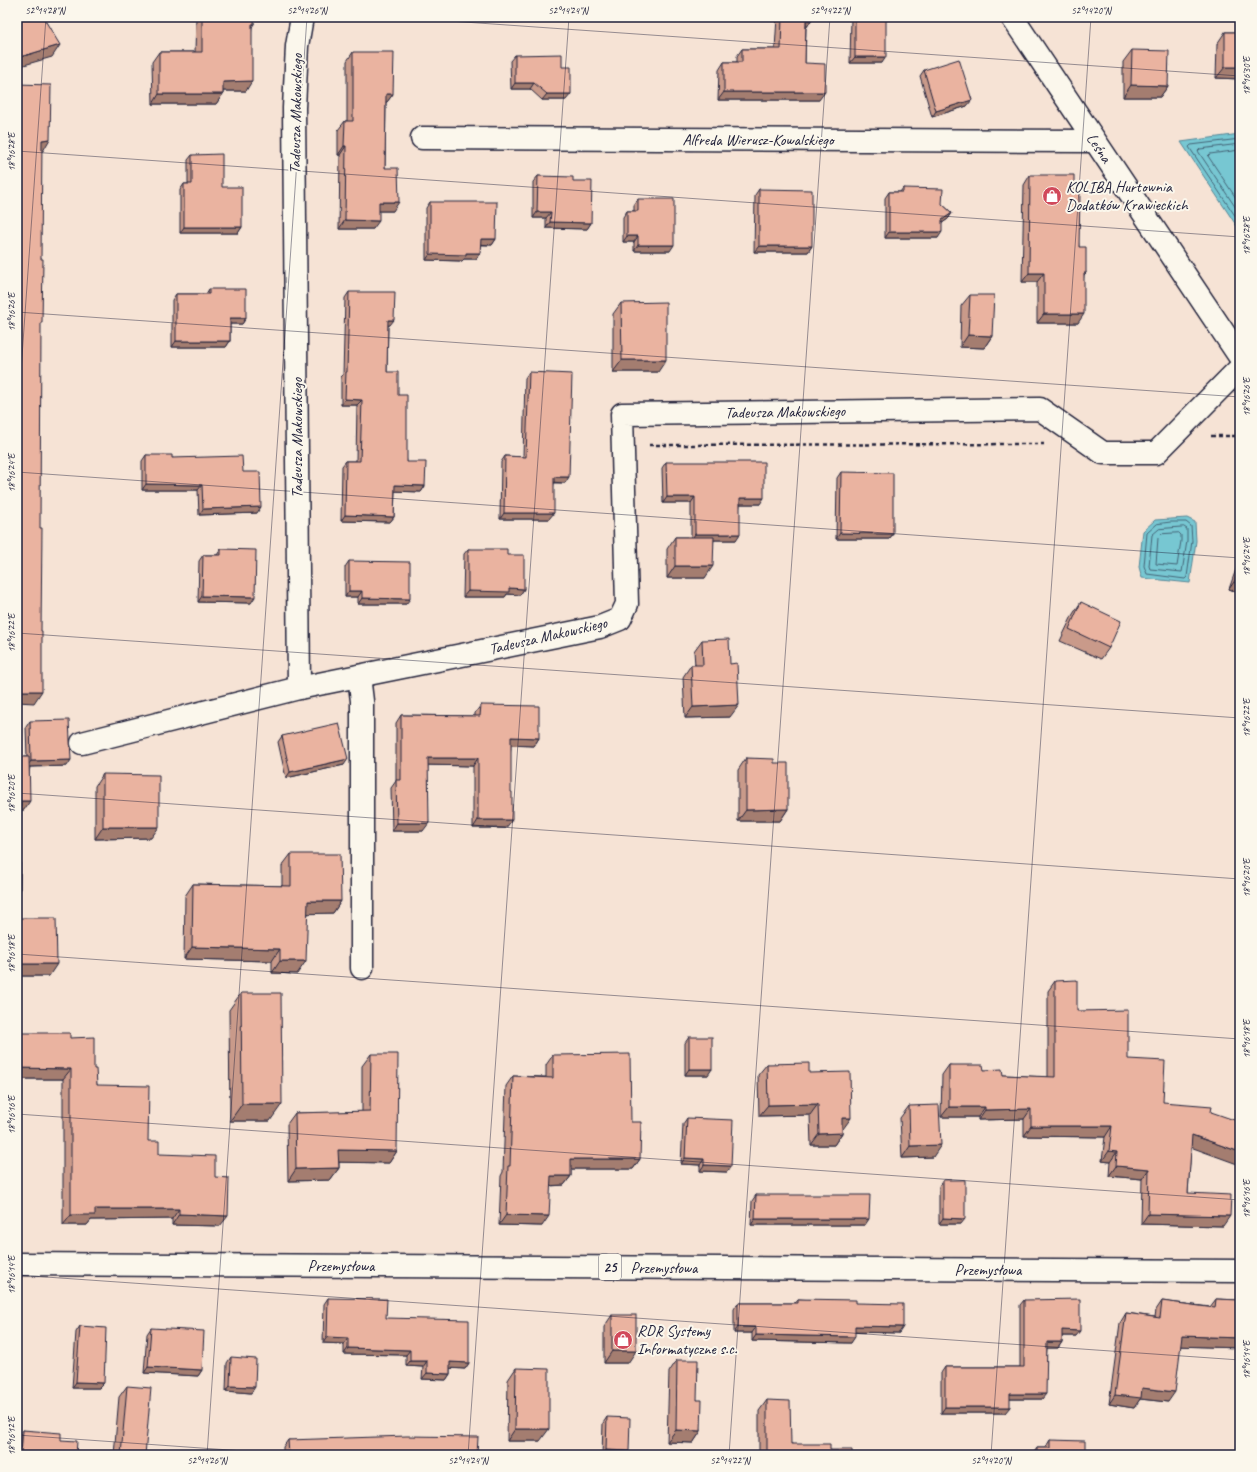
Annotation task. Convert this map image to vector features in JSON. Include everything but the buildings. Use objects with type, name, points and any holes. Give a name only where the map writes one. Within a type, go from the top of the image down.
[{"type":"street","name":"Tadeusza Makowskiego","points":[[302,17],[297,46],[294,108],[299,688],[600,627],[620,619],[627,604],[622,414],[1040,409],[1103,453],[1156,453],[1240,368]]},
{"type":"street","name":"Leśna","points":[[1012,17],[1240,358]]},
{"type":"street","name":"Alfreda Wierusz-Kowalskiego","points":[[422,138],[1094,141]]},
{"type":"street","points":[[359,676],[362,701],[362,968]]},
{"type":"street","points":[[82,743],[299,688]]},
{"type":"street","name":"Przemysłowa","points":[[17,1264],[1240,1271]]},
{"type":"path","points":[[1204,436],[1240,436]]},
{"type":"path","points":[[649,445],[1046,444]]},
{"type":"water","points":[[1240,134],[1240,231],[1181,142]]},
{"type":"water","points":[[1187,518],[1195,522],[1196,541],[1190,583],[1142,578],[1139,567],[1143,531],[1155,520]]},
{"type":"place","name":"KOLIBA Hurtownia Dodatków Krawieckich","points":[[1052,196]]},
{"type":"place","name":"RDR Systemy Informatyczne s.c.","points":[[623,1340]]}]
